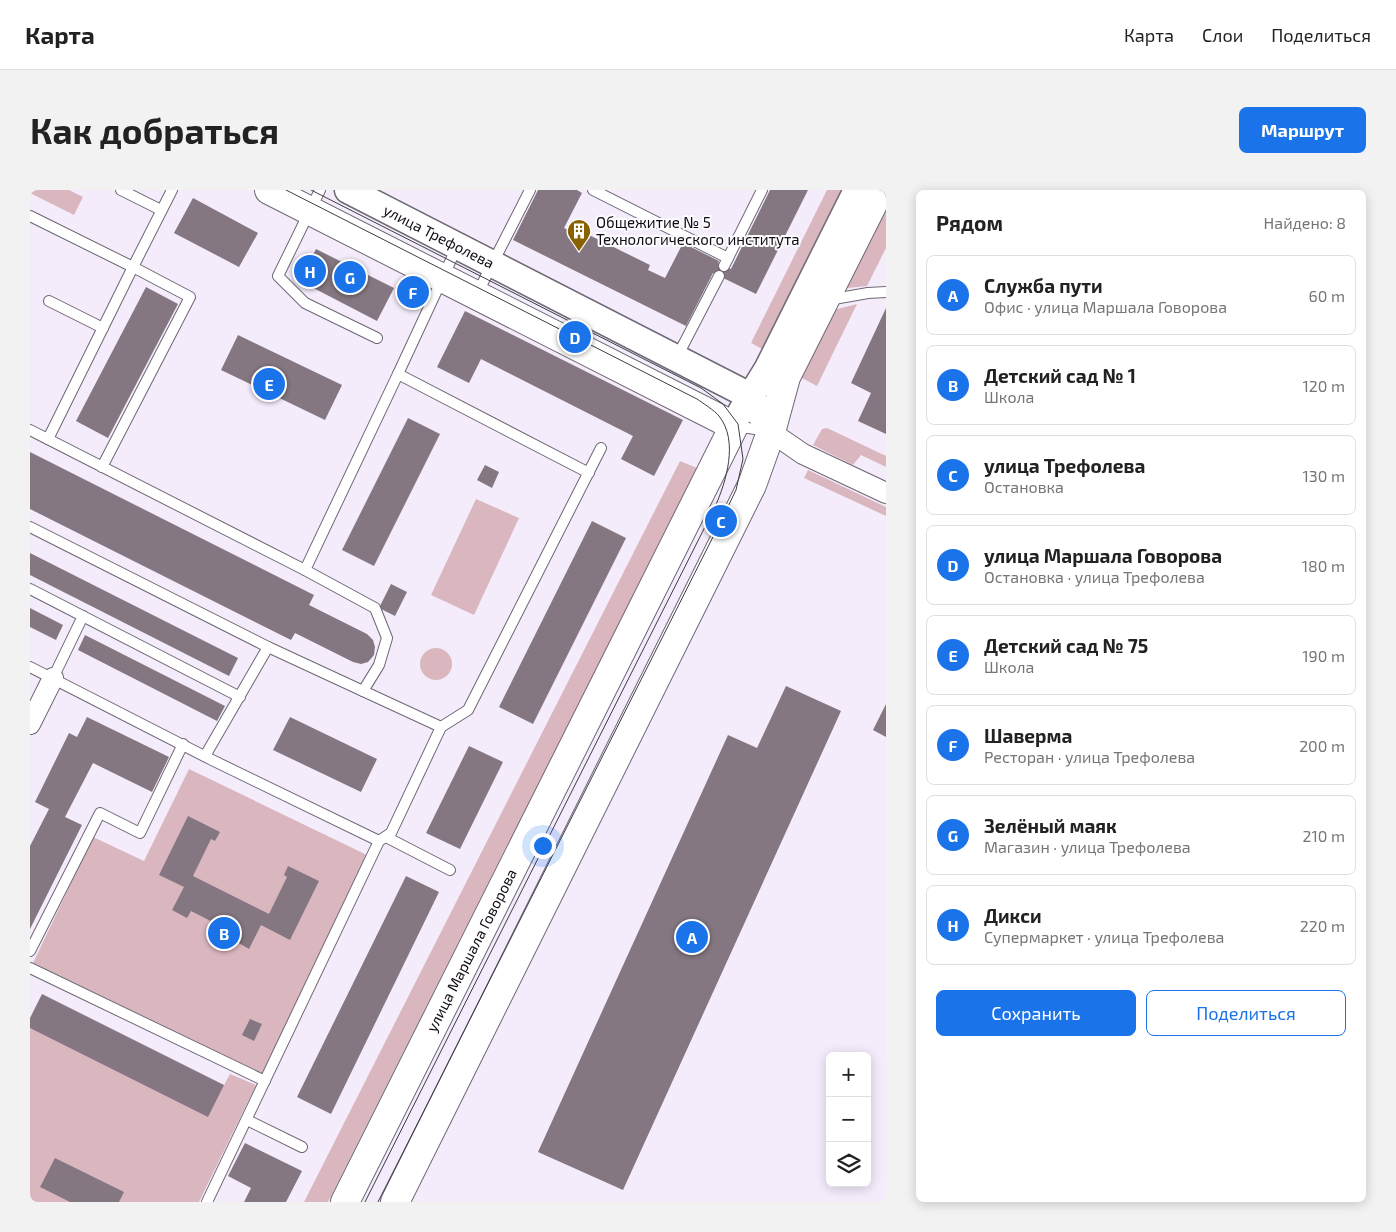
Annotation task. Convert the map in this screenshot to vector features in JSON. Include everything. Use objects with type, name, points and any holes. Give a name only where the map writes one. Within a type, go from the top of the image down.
[{"type":"main road","name":"улица Маршала Говорова","points":[[395,1202],[752,485],[771,432],[786,377],[816,297],[880,190]]},
{"type":"main road","points":[[297,196],[443,278],[734,426]]},
{"type":"main road","name":"улица Маршала Говорова","points":[[345,1202],[734,426]]},
{"type":"street","name":"улица Трефолева","points":[[348,190],[750,396]]},
{"type":"street","name":"улица Маршала Говорова","points":[[734,426],[750,396],[816,297],[857,190]]},
{"type":"street","points":[[750,396],[771,432],[803,454],[886,493]]},
{"type":"street","points":[[30,724],[53,678]]},
{"type":"lane","points":[[121,190],[162,210]]},
{"type":"lane","points":[[48,439],[172,190]]},
{"type":"lane","points":[[477,295],[530,190]]},
{"type":"lane","points":[[593,190],[726,262],[762,190]]},
{"type":"lane","points":[[297,196],[278,276],[305,302],[377,338]]},
{"type":"lane","points":[[30,216],[190,296],[102,467]]},
{"type":"lane","points":[[304,570],[458,246]]},
{"type":"lane","points":[[676,358],[719,276]]},
{"type":"lane","points":[[816,297],[886,292]]},
{"type":"lane","points":[[49,301],[103,328]]},
{"type":"lane","points":[[398,374],[588,473]]},
{"type":"lane","points":[[734,426],[771,432]]},
{"type":"lane","points":[[30,430],[304,570],[374,608],[388,638],[379,665],[363,691]]},
{"type":"lane","points":[[207,1202],[382,839],[391,833],[441,727],[468,710],[601,448]]},
{"type":"lane","points":[[30,527],[268,647],[441,727]]},
{"type":"lane","points":[[30,589],[240,697]]},
{"type":"lane","points":[[53,678],[83,616]]},
{"type":"lane","points":[[206,756],[268,647]]},
{"type":"lane","points":[[30,667],[206,756],[450,870]]},
{"type":"lane","points":[[30,951],[100,813],[140,833],[183,744]]},
{"type":"lane","points":[[30,968],[265,1081]]},
{"type":"lane","points":[[247,1120],[302,1147]]},
{"type":"shaded area","points":[[30,190],[69,190],[83,197],[74,215],[30,193]]},
{"type":"shaded area","points":[[827,190],[846,190],[764,350],[751,343]]},
{"type":"shaded area","points":[[886,200],[886,248],[867,286],[848,288],[844,282]]},
{"type":"shaded area","points":[[857,304],[817,386],[802,378],[830,311]]},
{"type":"shaded area","points":[[827,428],[886,456],[886,467],[861,455],[853,465],[813,445],[822,429]]},
{"type":"shaded area","points":[[680,461],[697,468],[328,1202],[304,1202]]},
{"type":"shaded area","points":[[808,470],[886,507],[886,516],[804,478]]},
{"type":"shaded area","points":[[476,499],[519,518],[474,615],[431,595]]},
{"type":"shaded area","points":[[436,648],[442,649],[447,653],[451,658],[451,670],[447,675],[442,679],[436,680],[430,679],[425,675],[421,670],[420,664],[421,658],[425,653],[430,649]]},
{"type":"shaded area","points":[[189,769],[367,855],[264,1074],[33,963],[93,837],[144,861]]},
{"type":"shaded area","points":[[30,1028],[224,1085],[230,1074],[256,1085],[199,1202],[30,1202]]},
{"type":"building","name":"Общежитие № 5 Технологического института","points":[[538,190],[577,190],[582,193],[564,228],[583,237],[585,233],[650,265],[648,270],[665,278],[683,243],[731,269],[770,190],[808,190],[756,294],[713,273],[686,326],[513,240]]},
{"type":"building","points":[[193,198],[258,233],[239,267],[174,233]]},
{"type":"building","points":[[316,249],[394,288],[377,321],[300,281]]},
{"type":"building","points":[[146,287],[178,304],[108,438],[76,421]]},
{"type":"building","points":[[886,308],[886,434],[858,421],[871,393],[851,383]]},
{"type":"building","points":[[465,311],[683,420],[654,476],[621,459],[633,436],[481,359],[469,383],[437,367]]},
{"type":"building","points":[[238,335],[342,385],[325,420],[221,370]]},
{"type":"building","points":[[408,418],[440,434],[374,566],[342,550]]},
{"type":"building","points":[[30,452],[314,595],[309,605],[367,634],[373,640],[375,647],[374,655],[368,662],[361,664],[353,662],[295,633],[291,640],[30,509]]},
{"type":"building","points":[[485,465],[499,472],[492,488],[477,480]]},
{"type":"building","points":[[592,521],[626,538],[533,724],[499,707]]},
{"type":"building","points":[[30,553],[238,658],[229,676],[30,575]]},
{"type":"building","points":[[391,584],[407,592],[395,616],[379,608]]},
{"type":"building","points":[[30,608],[63,625],[56,640],[30,627]]},
{"type":"building","points":[[85,635],[225,706],[217,721],[78,650]]},
{"type":"building","points":[[786,686],[841,711],[623,1190],[538,1152],[728,735],[757,748]]},
{"type":"building","points":[[886,704],[886,737],[873,730]]},
{"type":"building","points":[[87,717],[169,757],[152,792],[93,763],[65,817],[82,825],[30,929],[30,846],[49,809],[35,802],[69,733],[77,737]]},
{"type":"building","points":[[290,717],[377,759],[361,792],[273,750]]},
{"type":"building","points":[[469,746],[503,762],[460,849],[426,833]]},
{"type":"building","points":[[188,816],[220,832],[215,841],[211,839],[193,876],[269,914],[287,877],[284,875],[288,866],[319,881],[290,940],[261,925],[249,949],[237,942],[240,936],[191,911],[187,918],[172,910],[184,887],[159,875]]},
{"type":"building","points":[[406,876],[439,892],[331,1114],[297,1097]]},
{"type":"building","points":[[42,994],[224,1085],[208,1117],[30,1028],[30,1018]]},
{"type":"building","points":[[250,1019],[262,1024],[254,1041],[242,1035]]},
{"type":"building","points":[[245,1143],[302,1171],[286,1202],[244,1202],[251,1188],[228,1176]]},
{"type":"building","points":[[55,1158],[124,1192],[119,1202],[70,1202],[40,1187]]},
{"type":"tram line","points":[[286,190],[697,399],[719,416],[725,426],[729,449],[729,462],[715,507],[365,1202]]},
{"type":"tram line","points":[[311,190],[701,388],[723,404],[738,424],[743,459],[736,490],[721,521],[378,1202]]},
{"type":"place","name":"Общежитие № 5 Технологического института","points":[[579,252]]},
{"type":"place","name":"Дикси","points":[[310,271]]},
{"type":"place","name":"Зелёный маяк","points":[[350,277]]},
{"type":"place","name":"Шаверма","points":[[413,292]]},
{"type":"place","name":"улица Маршала Говорова","points":[[575,337]]},
{"type":"place","name":"Детский сад № 75","points":[[269,384]]},
{"type":"place","name":"улица Трефолева","points":[[721,521]]},
{"type":"place","name":"Детский сад № 1","points":[[224,933]]},
{"type":"place","name":"Служба пути","points":[[692,937]]}]
